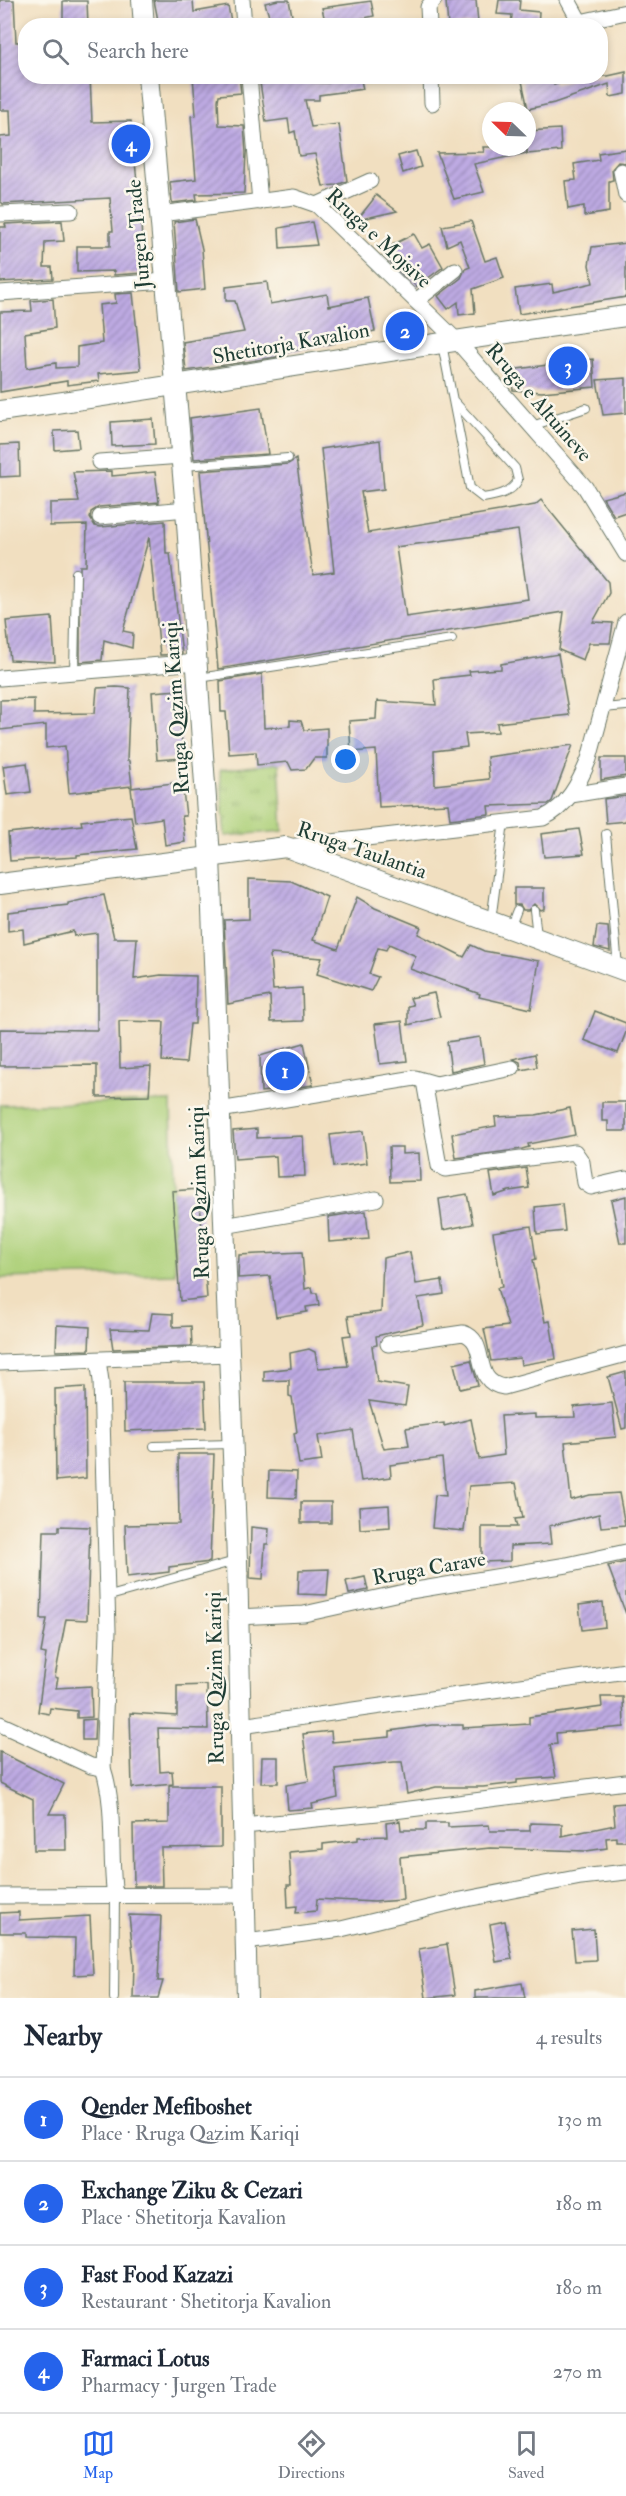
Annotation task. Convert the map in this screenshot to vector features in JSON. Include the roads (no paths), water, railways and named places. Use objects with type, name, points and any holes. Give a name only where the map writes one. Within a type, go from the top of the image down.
[{"type":"street","points":[[142,0],[143,18]]},
{"type":"street","points":[[242,0],[243,18]]},
{"type":"street","points":[[429,18],[428,7],[434,0]]},
{"type":"street","points":[[568,0],[578,18]]},
{"type":"street","points":[[595,18],[626,12]]},
{"type":"street","name":"Jurgen Trade","points":[[149,84],[176,387]]},
{"type":"street","points":[[250,84],[260,202]]},
{"type":"street","points":[[431,84],[432,104]]},
{"type":"street","points":[[621,171],[626,195]]},
{"type":"street","points":[[317,205],[370,181]]},
{"type":"street","name":"Rruga e Mojsive","points":[[160,214],[294,197],[317,205],[416,301],[449,341]]},
{"type":"street","points":[[0,214],[71,211]]},
{"type":"street","points":[[416,301],[455,270]]},
{"type":"street","points":[[0,293],[166,281]]},
{"type":"street","name":"Shetitorja Kavalion","points":[[0,411],[176,387],[449,341],[626,316]]},
{"type":"street","name":"Rruga e Altuineve","points":[[449,341],[532,426],[585,487],[626,554]]},
{"type":"street","name":"Rruga Qazim Kariqi","points":[[176,387],[199,670],[210,856],[237,1560],[247,1998]]},
{"type":"street","points":[[99,462],[182,461]]},
{"type":"street","points":[[100,517],[186,509]]},
{"type":"street","points":[[286,847],[543,818],[558,811],[581,780],[589,759],[626,622]]},
{"type":"street","points":[[0,678],[74,673],[199,670]]},
{"type":"street","points":[[571,795],[626,786]]},
{"type":"street","name":"Rruga Taulantia","points":[[0,884],[286,847],[491,921],[514,919],[538,938],[622,970]]},
{"type":"street","points":[[219,1110],[415,1078],[436,1084],[512,1068]]},
{"type":"street","points":[[424,1081],[439,1166],[445,1169],[575,1152],[582,1162],[585,1183],[591,1187],[626,1179]]},
{"type":"street","points":[[224,1226],[376,1199]]},
{"type":"street","points":[[388,1344],[463,1333],[475,1342],[485,1378],[493,1385],[504,1387],[626,1354]]},
{"type":"street","points":[[0,1363],[229,1354]]},
{"type":"street","points":[[98,1360],[101,1381],[108,1631],[104,1768],[109,1786],[110,1863],[115,1897]]},
{"type":"street","name":"Rruga Carave","points":[[238,1617],[304,1614],[404,1592],[567,1565],[626,1552]]},
{"type":"street","points":[[240,1726],[626,1671]]},
{"type":"street","points":[[0,1724],[91,1767],[104,1768]]},
{"type":"street","points":[[243,1826],[378,1813],[626,1782]]},
{"type":"street","points":[[246,1942],[341,1929],[461,1900],[581,1877],[626,1872]]},
{"type":"street","points":[[0,1896],[245,1895]]},
{"type":"lane","points":[[449,341],[453,400],[470,489],[483,498],[497,496],[515,487],[518,480],[515,468],[453,400]]},
{"type":"lane","points":[[532,426],[586,408]]},
{"type":"lane","points":[[182,461],[288,458]]},
{"type":"lane","points":[[74,673],[76,573]]},
{"type":"lane","points":[[199,670],[452,639]]},
{"type":"lane","points":[[603,708],[626,706]]},
{"type":"lane","points":[[491,921],[504,822]]},
{"type":"lane","points":[[606,834],[622,970]]},
{"type":"lane","points":[[534,910],[538,938]]},
{"type":"lane","points":[[154,1446],[232,1444]]},
{"type":"lane","points":[[106,1597],[237,1560]]},
{"type":"lane","points":[[114,1998],[115,1897]]},
{"type":"place","name":"Farmaci Lotus","points":[[131,144]]},
{"type":"place","name":"Exchange Ziku & Cezari","points":[[405,331]]},
{"type":"place","name":"Fast Food Kazazi","points":[[568,366]]},
{"type":"place","name":"Qender Mefiboshet","points":[[285,1071]]}]
